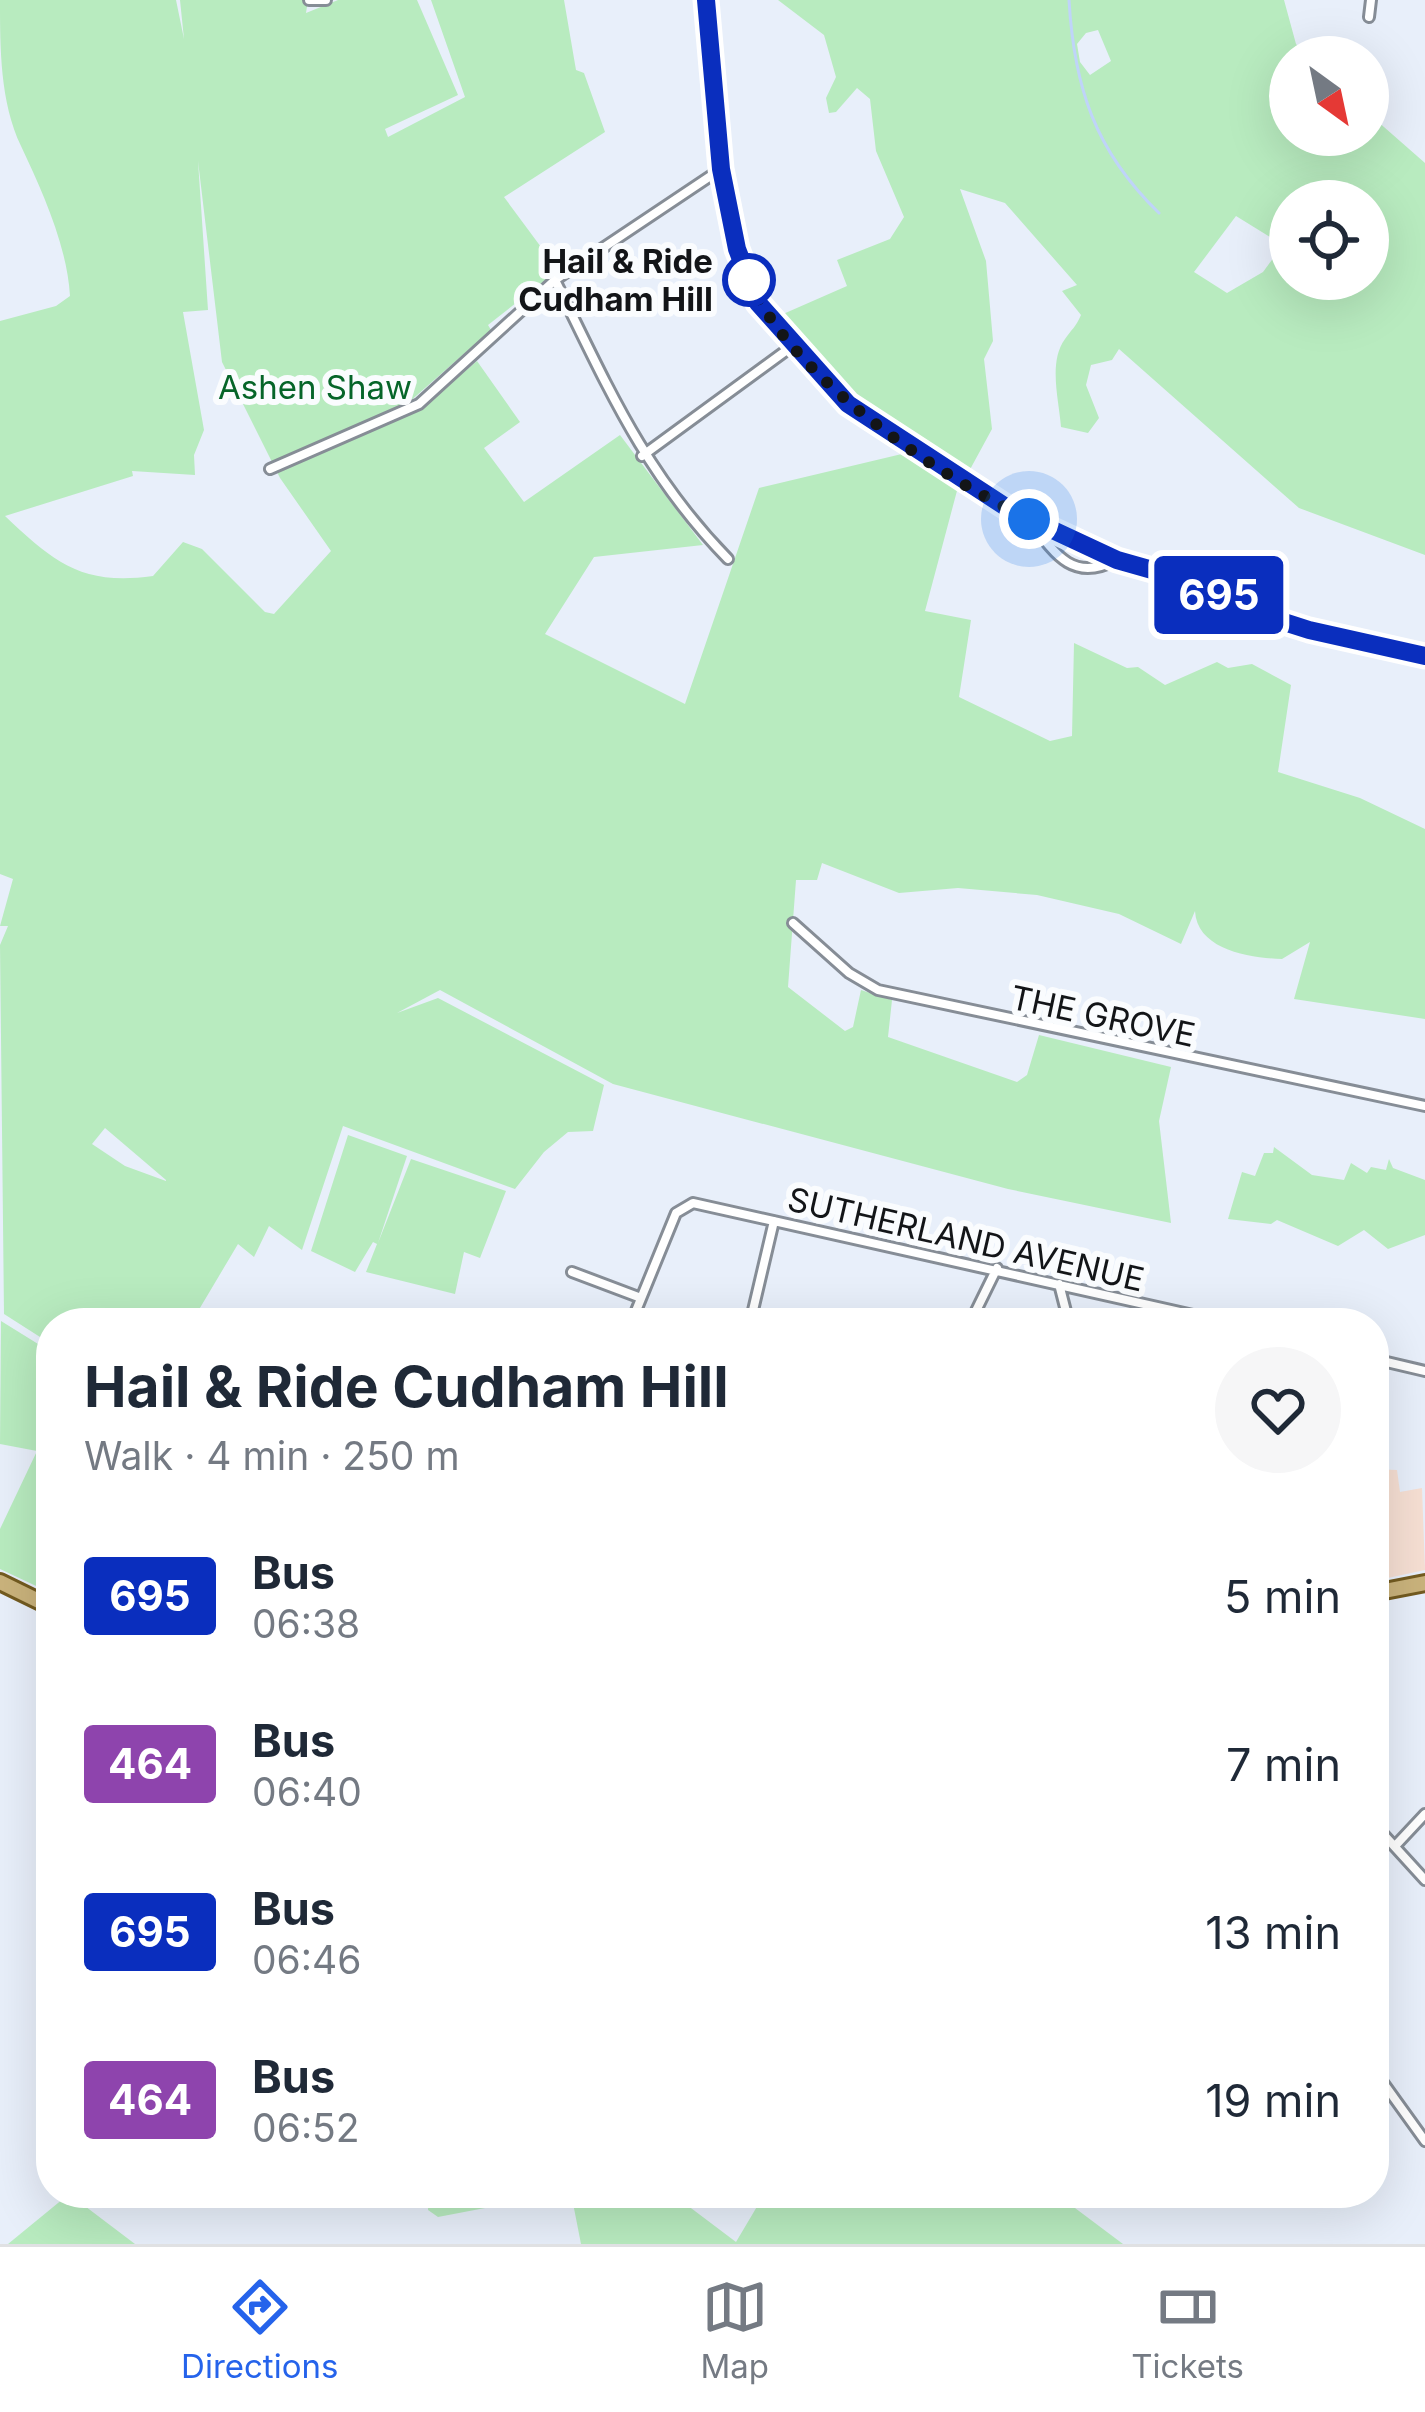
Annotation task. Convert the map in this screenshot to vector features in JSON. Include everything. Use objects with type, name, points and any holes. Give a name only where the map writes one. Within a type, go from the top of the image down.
[{"type":"main road","points":[[0,1582],[36,1600]]},
{"type":"main road","points":[[1389,1590],[1425,1582]]},
{"type":"street","points":[[309,0],[326,0]]},
{"type":"street","points":[[706,0],[721,169],[737,249],[758,303],[791,346],[848,404],[1029,519],[1117,560],[1184,579],[1253,612],[1309,630],[1425,656]]},
{"type":"street","points":[[1369,17],[1371,0]]},
{"type":"street","points":[[270,469],[419,404],[555,280],[721,169]]},
{"type":"street","points":[[555,280],[642,456],[728,559]]},
{"type":"street","points":[[642,456],[791,346]]},
{"type":"street","points":[[1029,519],[1056,558],[1078,569],[1097,570],[1117,560]]},
{"type":"street","name":"THE GROVE","points":[[793,923],[849,973],[878,990],[1425,1106]]},
{"type":"street","name":"SUTHERLAND AVENUE","points":[[641,1298],[676,1213],[693,1203],[1163,1308]]},
{"type":"street","points":[[754,1308],[774,1221]]},
{"type":"street","points":[[977,1308],[997,1268]]},
{"type":"street","points":[[572,1272],[641,1298],[637,1308]]},
{"type":"street","points":[[1059,1284],[1066,1308]]},
{"type":"street","points":[[1389,1363],[1425,1371]]},
{"type":"street","points":[[1396,1846],[1425,1814]]},
{"type":"street","points":[[1389,1839],[1425,1880]]},
{"type":"street","points":[[1389,2091],[1425,2141]]},
{"type":"shaded area","points":[[1389,1470],[1397,1470],[1400,1492],[1422,1488],[1425,1570],[1389,1578]]},
{"type":"green space","name":"Ashen Shaw","points":[[0,0],[176,0],[184,39],[180,0],[308,0],[306,13],[338,0],[417,0],[458,95],[385,129],[388,137],[465,97],[431,0],[564,0],[576,70],[584,73],[605,132],[504,197],[558,270],[488,325],[491,330],[408,403],[413,411],[422,407],[477,361],[520,422],[484,448],[524,502],[620,435],[703,545],[594,557],[545,634],[685,704],[759,488],[927,448],[848,396],[774,318],[847,286],[837,260],[890,239],[904,217],[876,151],[870,99],[857,88],[836,112],[829,113],[826,98],[836,77],[824,35],[778,0],[1284,0],[1294,36],[1269,36],[1269,156],[1389,156],[1389,131],[1425,163],[1425,555],[1299,508],[1119,349],[1112,360],[1091,365],[1086,385],[1099,418],[1088,433],[1061,427],[1057,359],[1081,315],[1062,291],[1077,285],[1005,203],[960,189],[986,261],[993,341],[984,359],[992,429],[967,475],[962,472],[925,611],[971,620],[959,697],[1050,741],[1072,736],[1074,643],[1127,668],[1138,667],[1165,685],[1217,662],[1228,668],[1252,664],[1291,685],[1278,772],[1360,798],[1425,829],[1425,1019],[1294,999],[1310,942],[1282,959],[1241,954],[1205,935],[1195,911],[1181,944],[1119,914],[1037,895],[958,888],[899,893],[822,863],[817,880],[796,880],[788,987],[845,1031],[853,1027],[861,990],[892,1000],[888,1037],[1017,1082],[1027,1075],[1039,1035],[1171,1067],[1159,1121],[1171,1223],[1008,1189],[613,1084],[440,990],[397,1013],[438,998],[604,1085],[593,1131],[568,1132],[544,1152],[515,1189],[343,1126],[302,1250],[269,1226],[254,1257],[238,1244],[200,1308],[36,1308],[36,1334],[4,1314],[0,945],[8,926],[0,926],[13,879],[0,874],[0,321],[56,306],[70,296],[59,238],[9,111]],"holes":[[[1098,30],[1111,61],[1090,75],[1080,62],[1077,44],[1086,33]],[[198,161],[222,362],[280,478],[331,551],[274,614],[265,612],[202,549],[183,542],[153,576],[106,577],[87,574],[54,558],[5,516],[133,476],[132,471],[195,475],[194,455],[204,430],[183,312],[208,310]],[[105,1128],[166,1181],[125,1166],[92,1144]]]},
{"type":"green space","points":[[348,1135],[407,1156],[378,1243],[411,1159],[506,1191],[480,1258],[464,1252],[455,1294],[366,1272],[377,1244],[373,1242],[355,1272],[311,1251]]},
{"type":"green space","points":[[1274,1147],[1312,1175],[1344,1180],[1351,1163],[1367,1173],[1371,1167],[1386,1170],[1389,1159],[1393,1168],[1425,1180],[1425,1235],[1388,1249],[1364,1230],[1338,1246],[1277,1220],[1271,1224],[1228,1219],[1242,1172],[1255,1176],[1264,1153],[1273,1153]]},
{"type":"green space","points":[[1,1321],[36,1343],[36,1451],[0,1444]]},
{"type":"green space","points":[[36,1453],[36,1586],[0,1569],[0,1529]]},
{"type":"green space","points":[[52,2208],[87,2208],[135,2244],[8,2244]]},
{"type":"green space","points":[[428,2208],[485,2208],[438,2217]]},
{"type":"green space","points":[[574,2208],[691,2208],[736,2242],[756,2208],[1075,2208],[1123,2244],[581,2244]]},
{"type":"waterway","points":[[1069,0],[1076,61],[1092,116],[1119,166],[1159,213]]},
{"type":"bus line","name":"695","points":[[706,0],[721,169],[737,249],[758,303],[791,346],[848,404],[1012,511],[1117,560],[1184,579],[1253,612],[1309,630],[1425,656]]},
{"type":"place","name":"Hail & Ride Cudham Hill","points":[[749,280]]},
{"type":"route","points":[[749,280],[748,276],[758,303],[791,346],[848,404],[1029,519]]}]
